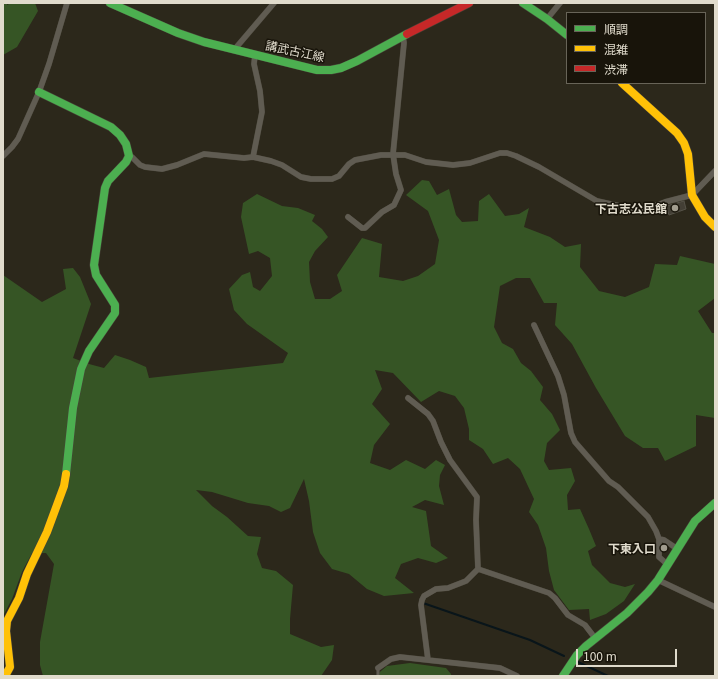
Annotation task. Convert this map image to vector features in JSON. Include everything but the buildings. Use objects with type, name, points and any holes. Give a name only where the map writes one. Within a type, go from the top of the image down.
[{"type":"street","points":[[3,156],[18,139],[39,92],[67,3]]},
{"type":"street","name":"講武古江線","points":[[110,3],[178,33],[204,42],[318,70],[341,68],[357,61],[402,36],[469,3]]},
{"type":"street","points":[[234,50],[274,3]]},
{"type":"street","points":[[523,3],[566,34]]},
{"type":"street","points":[[547,19],[560,3]]},
{"type":"street","points":[[348,217],[362,228],[365,228],[382,212],[394,205],[401,190],[396,174],[393,154],[404,43],[402,36]]},
{"type":"street","points":[[253,157],[262,112],[260,91],[254,64],[255,55]]},
{"type":"street","points":[[623,84],[677,132],[684,143],[688,154],[692,195],[705,217],[715,227]]},
{"type":"street","points":[[5,676],[10,666],[6,631],[7,621],[19,598],[27,574],[47,532],[64,486],[73,408],[81,370],[89,351],[114,313],[114,305],[96,275],[94,265],[103,212],[105,188],[129,156],[126,144],[120,135],[111,127],[39,92]]},
{"type":"street","points":[[129,156],[145,167],[162,169],[177,165],[204,154],[244,158],[253,157],[277,163],[301,177],[323,180],[332,179],[339,176],[349,164],[362,158],[405,154],[426,162],[453,165],[470,163],[500,153],[507,153],[539,167],[598,201],[638,210],[692,195],[715,171]]},
{"type":"street","points":[[534,325],[558,376],[564,395],[571,433],[576,442],[609,481],[618,487],[648,517],[659,539],[659,557],[667,564]]},
{"type":"street","points":[[408,398],[428,414],[433,421],[450,460],[477,497],[476,520],[478,569],[466,581],[448,588],[436,589],[424,596],[422,600],[421,605],[428,660]]},
{"type":"street","points":[[563,676],[577,655],[595,638],[638,603],[658,580],[676,548],[695,521],[715,503]]},
{"type":"street","points":[[659,539],[664,540],[676,548]]},
{"type":"street","points":[[478,569],[549,594],[568,615],[585,625],[595,638]]},
{"type":"street","points":[[658,580],[715,607]]},
{"type":"street","points":[[378,668],[392,659],[400,657],[500,668],[517,676]]},
{"type":"lane","points":[[378,668],[378,676]]},
{"type":"green space","points":[[3,3],[7,3],[7,5],[11,3],[35,3],[38,11],[17,47],[3,55]]},
{"type":"green space","points":[[422,180],[429,181],[437,195],[449,189],[456,215],[462,222],[478,221],[479,201],[489,194],[505,216],[519,214],[529,208],[524,227],[550,237],[565,247],[581,244],[580,267],[599,291],[625,297],[649,287],[655,264],[677,265],[680,256],[715,264],[715,298],[698,311],[712,333],[715,333],[715,418],[696,415],[696,446],[665,461],[658,448],[643,448],[625,436],[572,344],[555,325],[557,303],[544,303],[530,278],[516,278],[500,286],[494,327],[502,343],[513,349],[521,363],[531,371],[543,387],[540,400],[552,414],[560,430],[547,443],[544,461],[549,470],[571,468],[575,481],[567,495],[568,510],[580,509],[589,529],[596,546],[588,551],[592,565],[610,583],[625,587],[635,584],[624,601],[606,614],[590,620],[589,609],[569,610],[554,590],[549,571],[546,548],[538,525],[529,512],[534,499],[520,469],[508,458],[493,464],[483,449],[469,440],[469,429],[464,408],[455,396],[439,391],[421,402],[393,373],[375,370],[382,389],[372,404],[390,424],[374,445],[370,463],[390,470],[406,460],[425,469],[436,460],[445,465],[440,475],[439,486],[444,505],[425,500],[412,507],[426,511],[431,546],[448,558],[436,563],[418,558],[401,564],[395,578],[414,593],[384,596],[367,589],[349,574],[332,569],[320,553],[313,532],[309,501],[304,479],[290,508],[281,512],[269,506],[248,503],[212,492],[196,490],[212,506],[248,536],[261,537],[257,554],[262,568],[276,571],[293,585],[290,634],[321,647],[334,645],[332,660],[321,676],[43,676],[40,665],[40,642],[54,564],[46,553],[32,553],[3,616],[3,275],[42,302],[66,289],[63,269],[73,268],[80,277],[91,304],[73,358],[89,364],[104,368],[115,355],[146,367],[149,378],[283,363],[288,353],[247,324],[234,310],[229,289],[242,275],[250,272],[253,287],[260,291],[272,276],[270,258],[258,251],[249,254],[241,217],[243,203],[257,194],[282,206],[298,208],[315,215],[312,221],[322,229],[328,237],[315,251],[309,262],[310,282],[315,299],[330,299],[342,291],[337,275],[362,238],[382,244],[379,277],[403,281],[418,276],[435,264],[439,240],[428,211],[406,195]]},
{"type":"green space","points":[[410,663],[446,668],[451,676],[375,676],[387,666]]},
{"type":"waterway","points":[[423,603],[530,640],[564,656]]},
{"type":"waterway","points":[[578,662],[608,676]]},
{"type":"traffic: fast","points":[[110,3],[178,33],[204,42],[317,70],[341,68],[407,34]]},
{"type":"traffic: fast","points":[[523,3],[566,34]]},
{"type":"traffic: fast","points":[[39,92],[111,127],[120,135],[126,144],[129,156],[126,162],[108,181],[105,188],[94,265],[96,275],[115,305],[115,313],[89,351],[81,369],[73,408],[66,474]]},
{"type":"traffic: fast","points":[[563,676],[577,655],[586,646],[627,613],[648,592],[658,580],[695,521],[715,503]]},
{"type":"traffic: slow","points":[[623,84],[677,133],[684,143],[688,154],[692,195],[705,217],[715,227]]},
{"type":"traffic: slow","points":[[5,676],[10,667],[6,631],[7,621],[19,598],[27,574],[47,532],[64,486],[66,474]]},
{"type":"traffic: jam","points":[[407,34],[469,3]]},
{"type":"place","name":"下古志公民館","points":[[675,208]]},
{"type":"place","name":"下東入口","points":[[664,548]]}]
